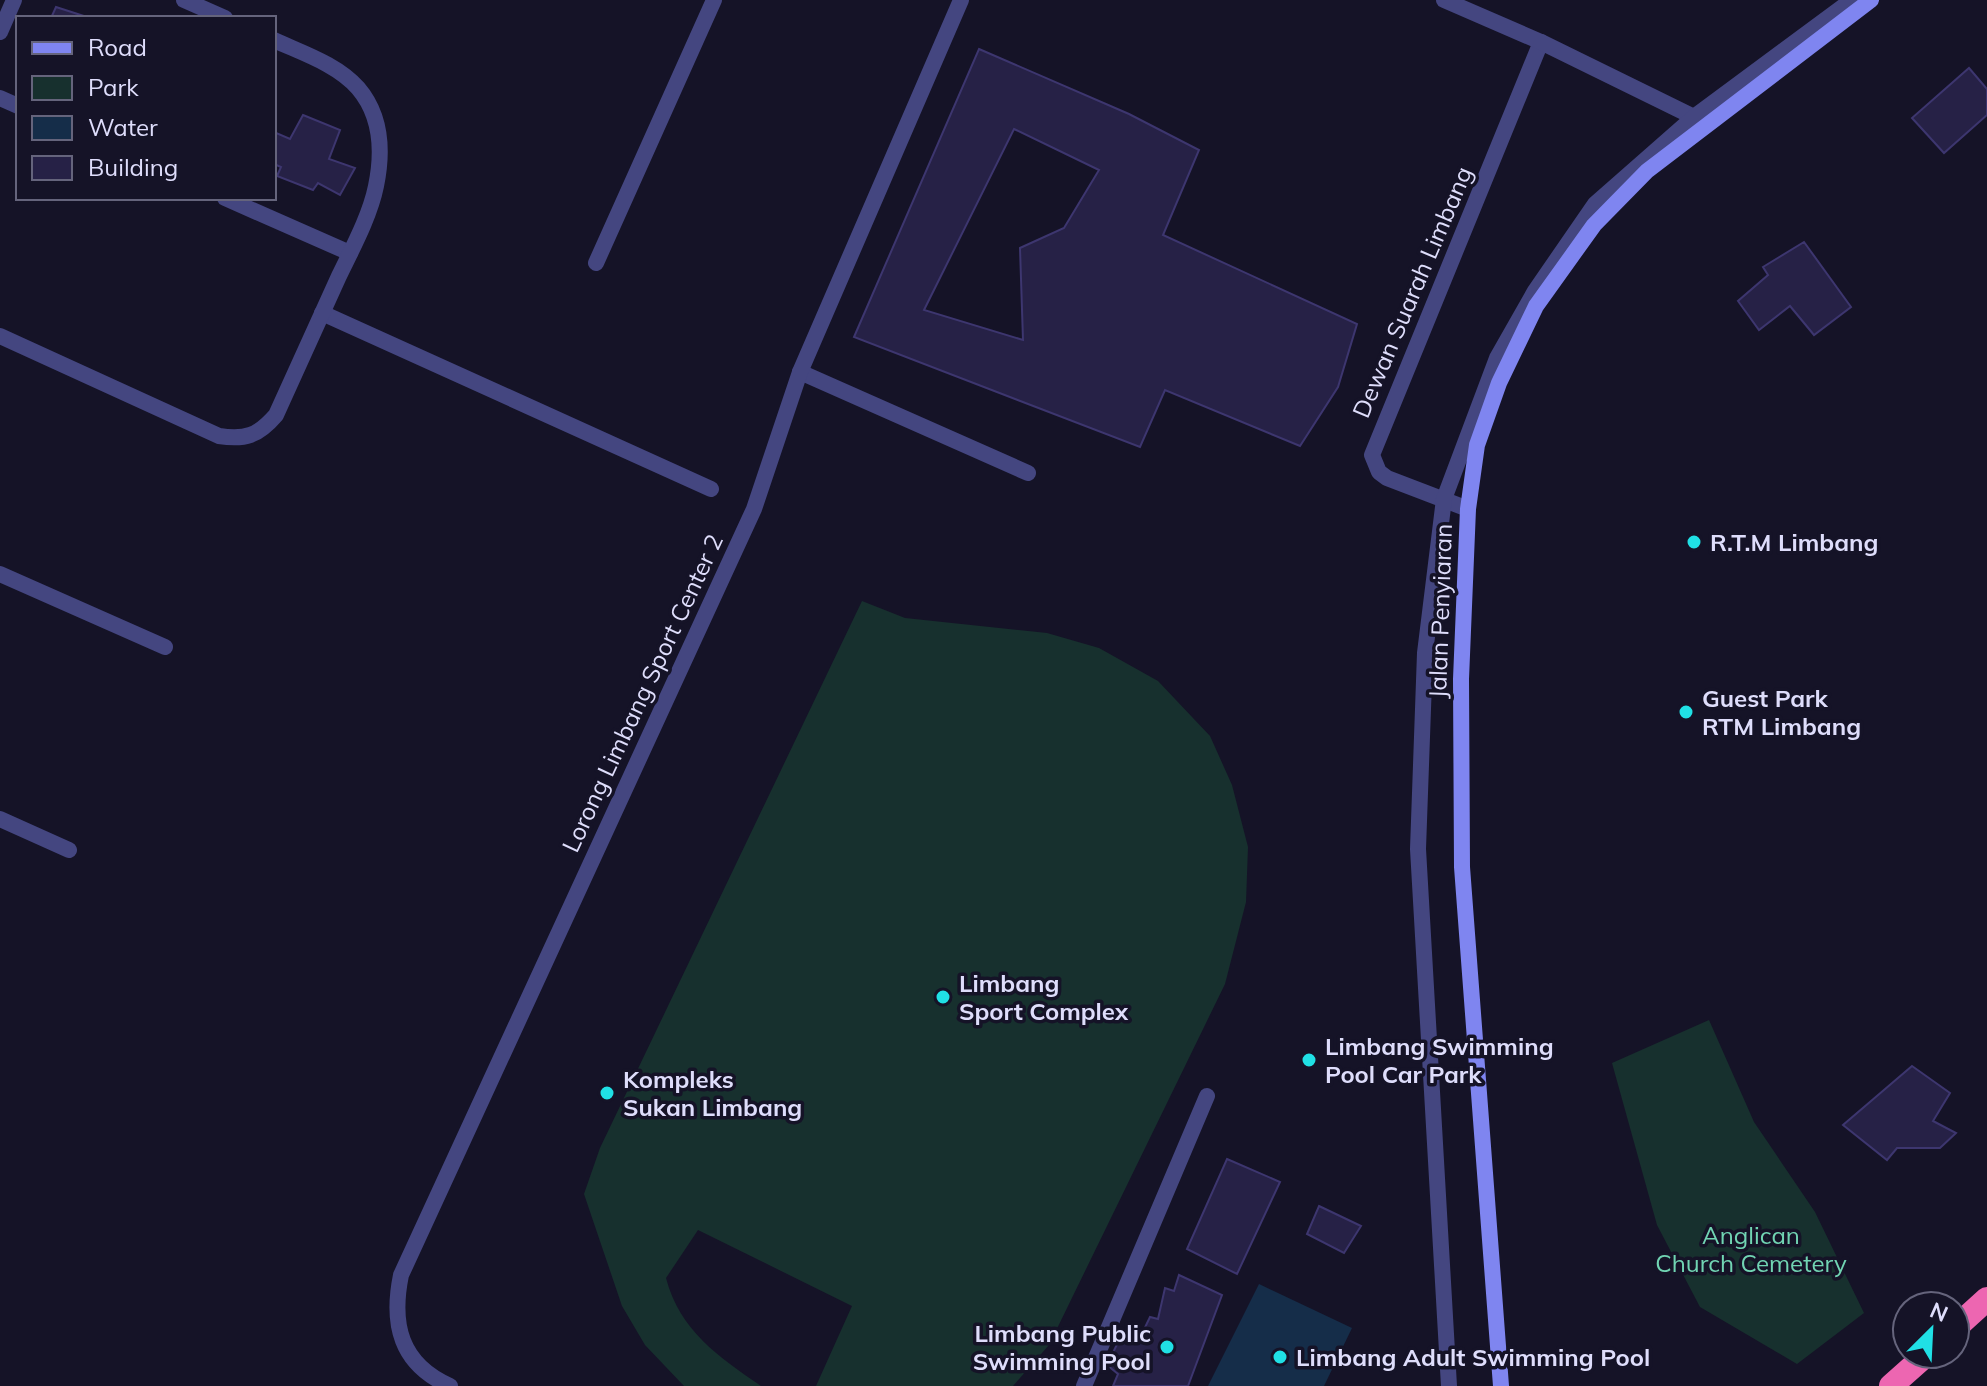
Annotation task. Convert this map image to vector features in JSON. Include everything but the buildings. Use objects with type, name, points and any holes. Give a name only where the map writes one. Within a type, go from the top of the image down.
[{"type":"highway","points":[[1971,1314],[1987,1299]]},
{"type":"highway","points":[[1891,1386],[1909,1370]]},
{"type":"main road","name":"Jalan Penyiaran","points":[[1501,1386],[1462,867],[1461,679],[1468,509],[1477,445],[1499,383],[1536,306],[1594,225],[1701,120],[1871,0]]},
{"type":"street","points":[[0,32],[14,0]]},
{"type":"street","points":[[184,0],[220,16]]},
{"type":"street","points":[[596,263],[714,0]]},
{"type":"street","name":"Lorong Limbang Sport Center 2","points":[[450,1386],[417,1364],[400,1337],[395,1306],[401,1275],[754,509],[800,372],[961,0]]},
{"type":"street","points":[[1444,0],[1541,42],[1701,120]]},
{"type":"street","name":"Jalan Penyiaran","points":[[1449,1386],[1418,849],[1425,653],[1444,499],[1497,358],[1535,291],[1595,204],[1852,0]]},
{"type":"street","points":[[0,336],[219,436],[241,440],[262,432],[276,415],[376,190],[379,131],[357,87],[324,62],[276,41]]},
{"type":"street","name":"Dewan Suarah Limbang","points":[[1468,509],[1379,472],[1372,455],[1541,42]]},
{"type":"street","points":[[230,200],[350,253]]},
{"type":"street","points":[[322,313],[711,489]]},
{"type":"street","points":[[800,372],[1028,473]]},
{"type":"street","points":[[0,574],[165,647]]},
{"type":"street","points":[[0,819],[69,850]]},
{"type":"street","points":[[1084,1386],[1207,1096]]},
{"type":"green space","name":"Limbang Sport Complex","points":[[862,601],[905,618],[1047,633],[1099,648],[1158,681],[1210,736],[1232,785],[1248,847],[1246,902],[1225,984],[1049,1345],[1013,1386],[816,1386],[852,1306],[698,1230],[666,1278],[672,1297],[703,1341],[761,1386],[684,1386],[645,1345],[622,1306],[584,1194],[600,1148]]},
{"type":"green space","name":"Anglican Church Cemetery","points":[[1709,1020],[1754,1122],[1815,1212],[1864,1313],[1797,1364],[1700,1307],[1657,1225],[1612,1063]]},
{"type":"water","name":"Limbang Adult Swimming Pool","points":[[1259,1284],[1352,1328],[1324,1386],[1208,1386]]},
{"type":"place","name":"R.T.M Limbang","points":[[1694,542]]},
{"type":"place","name":"Guest Park RTM Limbang","points":[[1686,712]]},
{"type":"place","name":"Limbang Sport Complex","points":[[943,997]]},
{"type":"place","name":"Limbang Swimming Pool Car Park","points":[[1309,1060]]},
{"type":"place","name":"Kompleks Sukan Limbang","points":[[607,1093]]},
{"type":"place","name":"Limbang Public Swimming Pool","points":[[1167,1347]]},
{"type":"place","name":"Limbang Adult Swimming Pool","points":[[1280,1357]]}]
